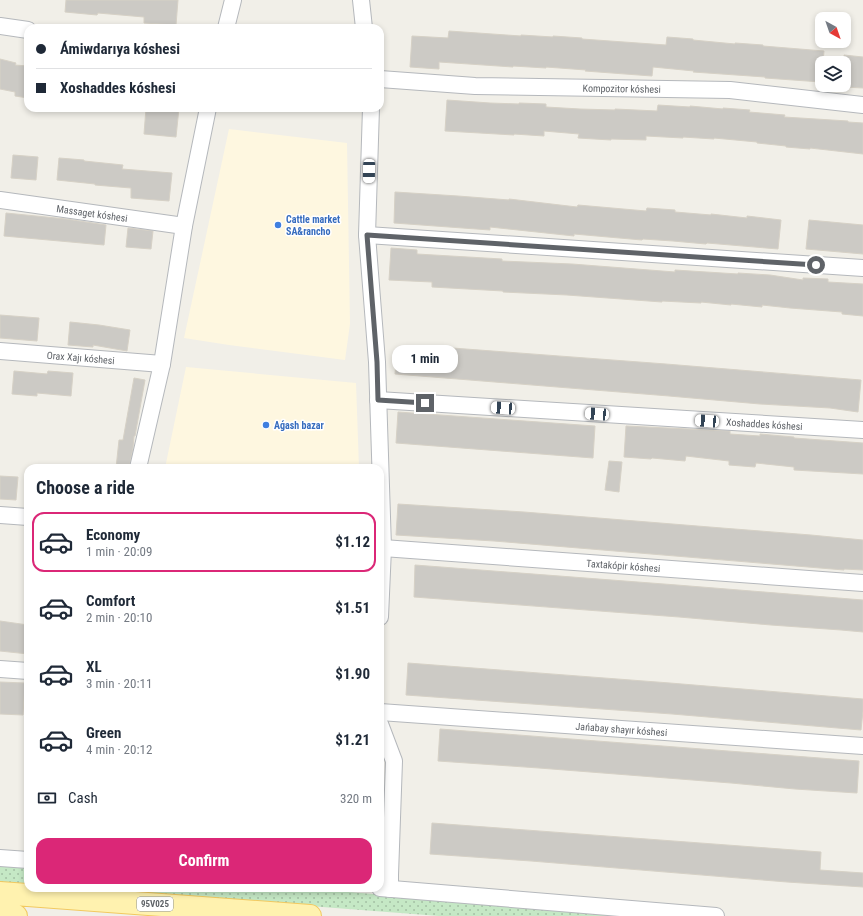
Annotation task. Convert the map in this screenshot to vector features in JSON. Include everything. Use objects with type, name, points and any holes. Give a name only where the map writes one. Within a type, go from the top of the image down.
[{"type":"main road","name":"95V025","points":[[0,893],[310,916]]},
{"type":"main road","points":[[0,915],[16,916]]},
{"type":"street","points":[[227,24],[234,0]]},
{"type":"street","points":[[361,0],[364,24]]},
{"type":"street","points":[[0,26],[24,29]]},
{"type":"street","name":"Kompozitor kóshesi","points":[[384,79],[475,86],[730,90],[863,105]]},
{"type":"street","points":[[139,464],[162,364],[184,226],[207,112]]},
{"type":"street","points":[[370,112],[367,235],[377,362],[381,464]]},
{"type":"street","name":"Massaget kóshesi","points":[[0,200],[184,226]]},
{"type":"street","points":[[367,235],[863,268]]},
{"type":"street","name":"Orax Xajı kóshesi","points":[[0,351],[162,364]]},
{"type":"street","name":"Xoshaddes kóshesi","points":[[378,400],[863,430]]},
{"type":"street","points":[[0,515],[24,517]]},
{"type":"street","name":"Taxtakópir kóshesi","points":[[384,548],[863,583]]},
{"type":"street","points":[[0,669],[24,671]]},
{"type":"street","name":"Jańabay shayır kóshesi","points":[[384,712],[863,746]]},
{"type":"street","points":[[384,735],[394,761],[390,875],[385,888],[716,916]]},
{"type":"street","points":[[0,858],[24,860]]},
{"type":"shaded area","name":"Cattle market SA&rancho","points":[[229,129],[347,143],[350,324],[345,360],[184,338]]},
{"type":"shaded area","name":"Aǵash bazar","points":[[186,367],[356,383],[359,464],[166,464]]},
{"type":"green space","points":[[0,864],[24,866],[24,884],[0,882]]},
{"type":"green space","points":[[128,892],[349,892],[637,916],[439,916]]},
{"type":"building","points":[[66,0],[178,0],[176,24],[144,23],[144,17],[65,12]]},
{"type":"building","points":[[449,31],[521,36],[553,36],[666,45],[667,37],[824,51],[824,56],[815,56],[815,82],[693,72],[694,71],[653,67],[652,76],[546,67],[513,67],[439,62],[439,69],[410,67],[412,36],[448,38]]},
{"type":"building","points":[[844,55],[863,57],[863,88],[851,87],[851,56]]},
{"type":"building","points":[[0,59],[16,63],[15,65],[24,66],[24,97],[15,96],[15,92],[0,89]]},
{"type":"building","points":[[447,100],[490,103],[546,104],[546,107],[615,110],[657,111],[658,105],[690,106],[750,110],[749,112],[785,115],[784,117],[848,121],[863,123],[863,154],[786,147],[757,142],[714,138],[646,136],[646,140],[611,140],[578,138],[579,134],[544,131],[544,136],[445,131]]},
{"type":"building","points":[[146,112],[179,112],[176,137],[144,134]]},
{"type":"building","points":[[13,155],[38,157],[36,180],[11,178]]},
{"type":"building","points":[[59,158],[123,165],[122,169],[172,173],[169,201],[131,198],[131,188],[57,180]]},
{"type":"building","points":[[395,192],[509,199],[577,207],[578,205],[646,211],[647,208],[675,210],[675,212],[747,218],[747,216],[781,220],[778,249],[574,234],[574,236],[490,227],[490,230],[394,223]]},
{"type":"building","points":[[6,213],[106,225],[104,245],[4,236]]},
{"type":"building","points":[[809,220],[863,225],[863,254],[806,249]]},
{"type":"building","points":[[128,228],[153,231],[151,249],[126,247]]},
{"type":"building","points":[[391,248],[417,250],[417,254],[502,259],[502,261],[572,264],[675,272],[675,270],[770,275],[803,280],[803,278],[828,279],[828,282],[863,284],[863,316],[842,314],[842,312],[762,305],[762,307],[701,302],[662,302],[432,287],[432,282],[389,280]]},
{"type":"building","points":[[0,315],[39,318],[37,341],[0,338]]},
{"type":"building","points":[[70,322],[130,330],[127,351],[93,345],[93,347],[68,345]]},
{"type":"building","points":[[439,347],[861,380],[858,412],[830,408],[760,404],[395,374],[397,348],[439,351]]},
{"type":"building","points":[[14,371],[47,374],[48,371],[73,373],[71,396],[37,393],[37,396],[12,394]]},
{"type":"building","points":[[134,378],[145,380],[130,464],[116,464],[119,440],[123,440]]},
{"type":"building","points":[[398,412],[595,426],[593,458],[396,443]]},
{"type":"building","points":[[626,426],[730,431],[730,434],[760,436],[760,434],[863,443],[863,474],[794,470],[794,467],[756,463],[755,467],[729,465],[729,461],[686,456],[685,461],[624,457]]},
{"type":"building","points":[[609,461],[622,462],[619,492],[605,490]]},
{"type":"building","points":[[0,476],[18,477],[16,500],[0,499]]},
{"type":"building","points":[[398,504],[524,512],[863,540],[863,570],[844,570],[494,541],[396,535]]},
{"type":"building","points":[[415,565],[863,600],[863,632],[414,597]]},
{"type":"building","points":[[0,621],[24,624],[24,654],[0,651]]},
{"type":"building","points":[[408,663],[863,699],[861,730],[672,714],[406,695]]},
{"type":"building","points":[[0,682],[24,683],[23,715],[0,714]]},
{"type":"building","points":[[440,729],[859,761],[857,793],[438,761]]},
{"type":"building","points":[[432,823],[821,852],[820,870],[863,873],[863,887],[430,854]]},
{"type":"place","name":"Cattle market SA&rancho","points":[[278,225]]},
{"type":"place","name":"Aǵash bazar","points":[[266,425]]},
{"type":"route","points":[[425,403],[378,400],[377,362],[367,235],[816,265]]}]
